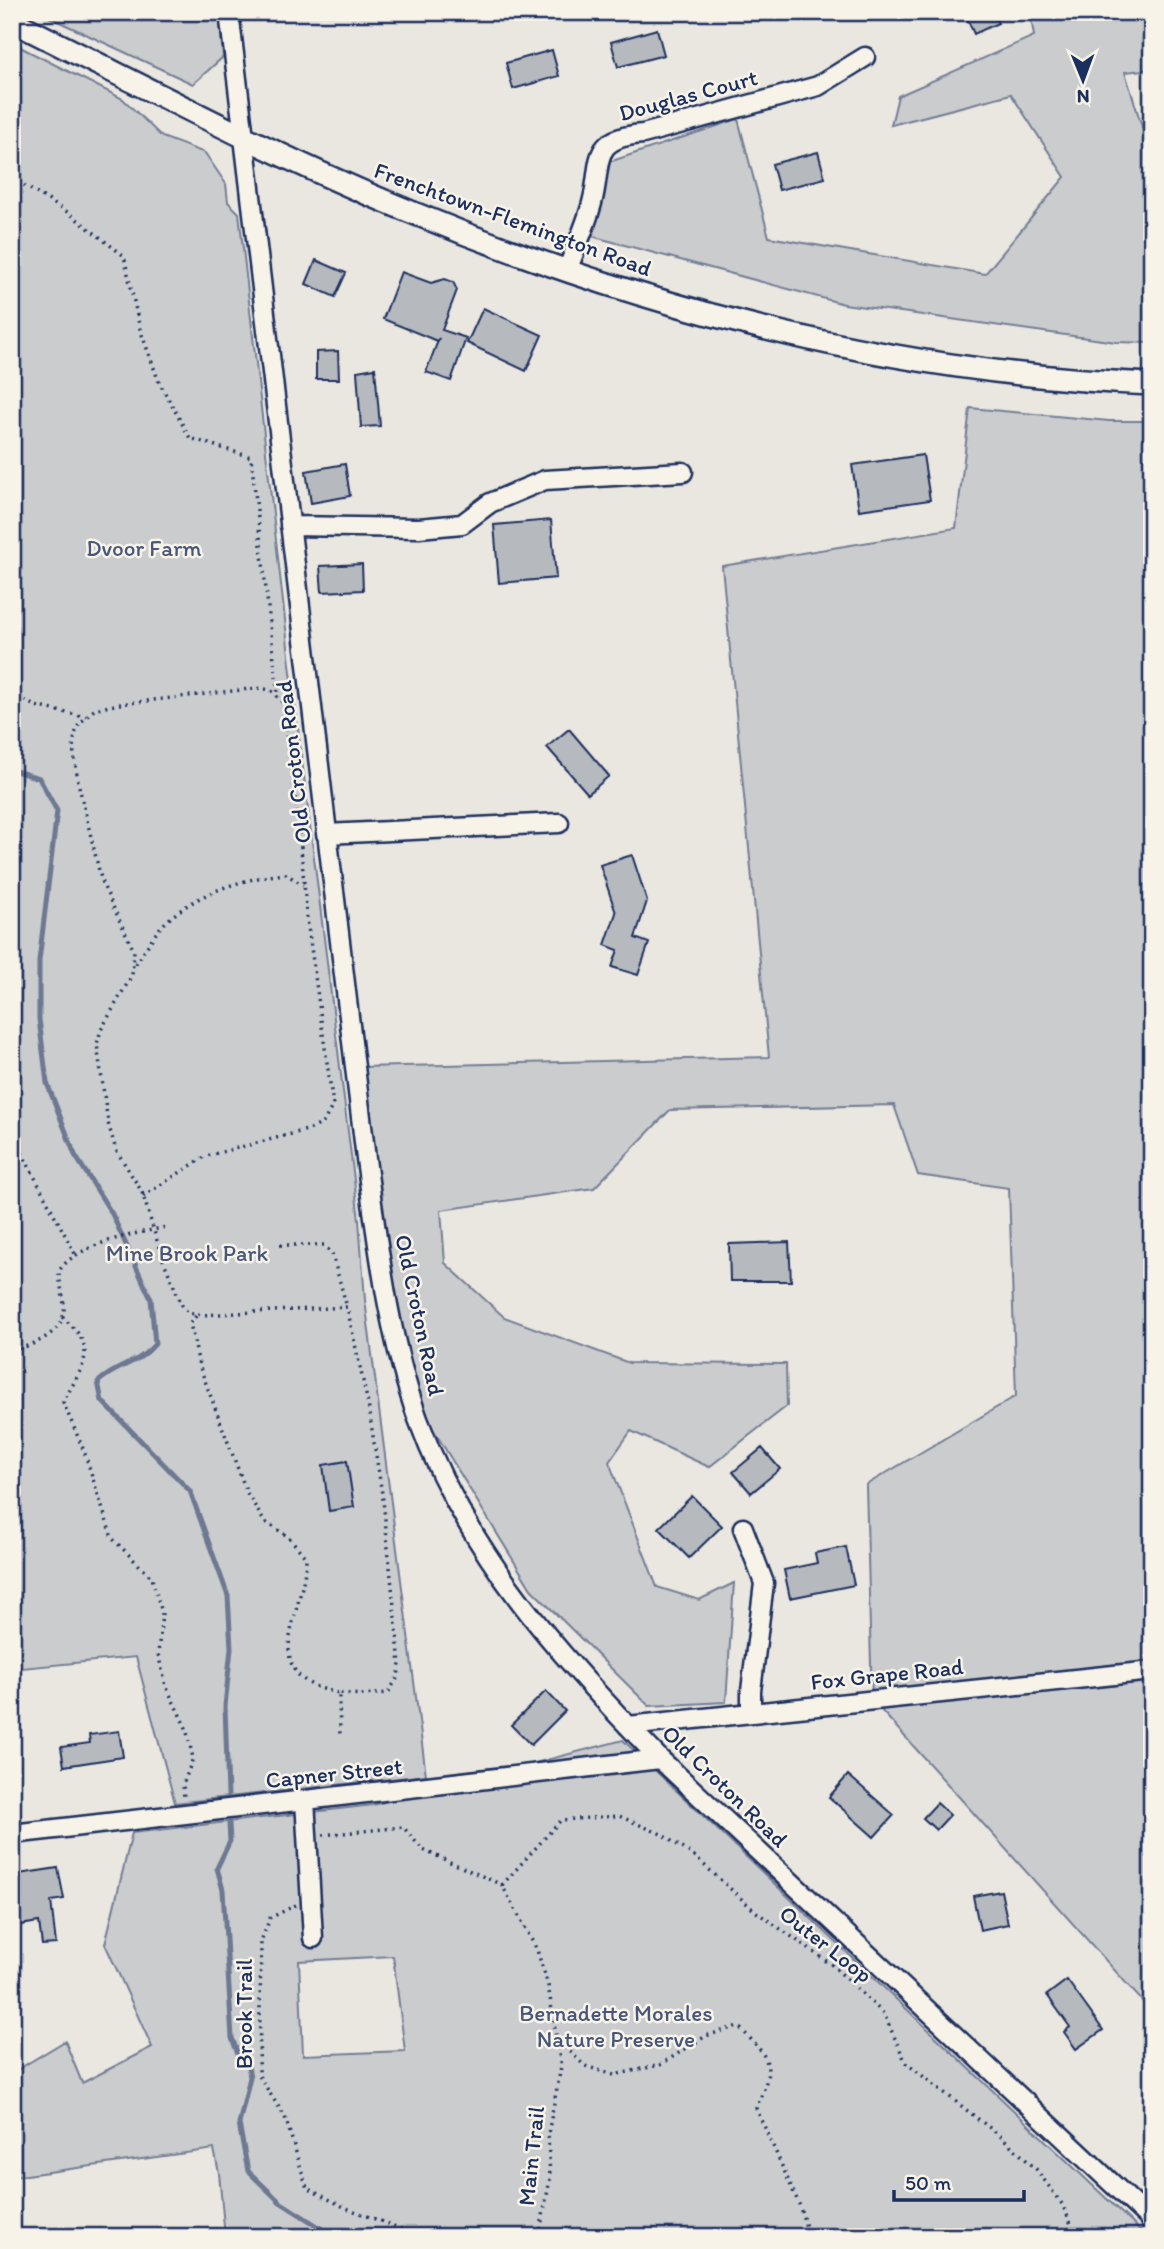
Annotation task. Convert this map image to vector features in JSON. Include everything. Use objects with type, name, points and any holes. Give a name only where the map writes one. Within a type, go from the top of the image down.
[{"type":"main road","name":"Frenchtown-Flemington Road","points":[[12,21],[409,212],[566,271],[718,316],[888,354],[1009,372],[1152,383]]},
{"type":"street","name":"Old Croton Road","points":[[229,12],[326,834],[381,1264],[396,1344],[419,1420],[440,1469],[490,1561],[555,1647],[660,1759],[1152,2221]]},
{"type":"street","name":"Douglas Court","points":[[566,271],[593,201],[597,165],[605,148],[618,136],[643,134],[818,86],[865,57]]},
{"type":"street","points":[[289,526],[419,528],[462,524],[490,503],[545,480],[683,472]]},
{"type":"street","points":[[326,834],[559,823]]},
{"type":"street","points":[[743,1528],[764,1583],[752,1672],[751,1713]]},
{"type":"street","name":"Fox Grape Road","points":[[628,1726],[1152,1671]]},
{"type":"street","name":"Capner Street","points":[[12,1834],[660,1759]]},
{"type":"street","points":[[305,1800],[313,1938]]},
{"type":"path","points":[[12,178],[69,213],[124,257],[140,328],[159,382],[190,438],[251,457],[278,696]]},
{"type":"path","points":[[135,966],[134,951],[102,883],[78,782],[73,747],[75,734],[95,709],[201,693],[258,688],[271,690],[283,703],[300,836],[303,885],[333,1097],[330,1114],[323,1123],[295,1135],[254,1142],[206,1156],[143,1196]]},
{"type":"path","points":[[12,694],[36,706],[86,718]]},
{"type":"path","points":[[201,1315],[189,1313],[183,1308],[143,1196],[116,1150],[103,1093],[97,1044],[100,1030],[124,992],[135,966],[160,928],[198,900],[239,882],[274,875],[286,874],[303,885]]},
{"type":"path","points":[[12,1134],[75,1254]]},
{"type":"path","points":[[12,1350],[31,1347],[57,1327],[62,1317],[58,1271],[75,1254],[166,1227]]},
{"type":"path","points":[[280,1245],[324,1245],[332,1254],[347,1307],[368,1404],[383,1500],[400,1664],[398,1677],[388,1693],[339,1693],[305,1684],[290,1661],[289,1645],[306,1558],[289,1537],[264,1521],[247,1493],[200,1365],[190,1323],[193,1317],[201,1315],[347,1307]]},
{"type":"path","points":[[62,1317],[85,1340],[86,1353],[63,1402],[66,1415],[84,1451],[112,1538],[152,1578],[162,1613],[158,1654],[166,1686],[186,1728],[193,1758],[183,1784],[184,1814]]},
{"type":"path","points":[[339,1693],[340,1738]]},
{"type":"path","name":"Outer Loop","points":[[502,1885],[561,1820],[619,1816],[661,1834],[692,1854],[755,1911],[832,1965],[884,2014],[906,2063],[1004,2139],[1036,2169],[1062,2204],[1077,2237]]},
{"type":"path","points":[[307,1837],[403,1827],[423,1850],[502,1885]]},
{"type":"path","name":"Main Trail","points":[[502,1885],[537,1950],[548,1985],[561,2067],[548,2134],[550,2179],[539,2237]]},
{"type":"path","name":"Brook Trail","points":[[311,1898],[270,1918],[261,1941],[259,2076],[285,2116],[307,2188],[345,2207],[422,2237]]},
{"type":"path","points":[[558,2040],[585,2066],[614,2075],[660,2065],[706,2036],[738,2026],[764,2052],[769,2077],[756,2108],[799,2204],[809,2237]]},
{"type":"green space","points":[[38,12],[219,12],[223,57],[193,84]]},
{"type":"green space","points":[[1030,12],[1152,12],[1152,69],[1125,72],[1152,159],[1152,343],[1116,342],[844,304],[591,236],[597,166],[738,119],[769,237],[985,274],[1065,177],[1011,94],[891,125],[898,96],[1034,36]]},
{"type":"green space","name":"Mine Brook Park","points":[[12,43],[123,99],[162,137],[205,153],[226,184],[228,202],[239,213],[290,664],[359,1220],[365,1300],[426,1775],[175,1803],[136,1657],[12,1669],[12,1282],[19,1301],[12,1277]]},
{"type":"green space","points":[[970,408],[1109,421],[1152,421],[1152,2012],[872,1700],[866,1485],[1016,1396],[1009,1188],[918,1175],[894,1105],[670,1110],[594,1188],[441,1210],[445,1263],[504,1317],[629,1363],[786,1364],[787,1406],[709,1467],[631,1431],[609,1462],[657,1587],[699,1600],[734,1583],[726,1702],[649,1706],[531,1589],[406,1385],[362,1067],[769,1057],[722,566],[956,528]]},
{"type":"green space","name":"Bernadette Morales Nature Preserve","points":[[623,1740],[1147,2237],[225,2237],[214,2149],[12,2177],[12,2073],[65,2041],[82,2083],[152,2047],[105,1944],[132,1833],[373,1805]],"holes":[[[393,1956],[405,2051],[303,2055],[299,1961]]]},
{"type":"building","points":[[964,12],[993,12],[998,23],[974,34]]},
{"type":"building","points":[[657,29],[664,55],[618,67],[611,42]]},
{"type":"building","points":[[552,50],[559,76],[513,89],[506,63]]},
{"type":"building","points":[[818,152],[825,178],[779,190],[772,164]]},
{"type":"building","points":[[316,260],[346,273],[335,297],[306,284]]},
{"type":"building","points":[[401,272],[431,283],[445,279],[453,282],[457,290],[442,330],[466,338],[451,381],[426,372],[439,338],[437,341],[383,319]]},
{"type":"building","points":[[483,308],[542,335],[526,371],[467,343]]},
{"type":"building","points":[[338,351],[339,379],[316,379],[316,352]]},
{"type":"building","points":[[375,368],[380,426],[361,427],[357,371]]},
{"type":"building","points":[[923,455],[930,500],[859,510],[852,465]]},
{"type":"building","points":[[345,464],[350,496],[311,503],[306,471]]},
{"type":"building","points":[[551,520],[556,578],[499,583],[494,525]]},
{"type":"building","points":[[362,564],[363,590],[322,592],[320,566]]},
{"type":"building","points":[[569,729],[609,776],[588,794],[547,747]]},
{"type":"building","points":[[632,855],[647,901],[635,938],[649,943],[638,975],[612,967],[618,950],[605,945],[616,913],[600,865]]},
{"type":"building","points":[[789,1242],[791,1281],[730,1281],[729,1244]]},
{"type":"building","points":[[762,1448],[780,1469],[751,1493],[733,1472]]},
{"type":"building","points":[[347,1461],[354,1507],[329,1511],[323,1465]]},
{"type":"building","points":[[692,1496],[722,1526],[689,1558],[659,1528]]},
{"type":"building","points":[[846,1547],[854,1585],[790,1598],[784,1570],[817,1563],[815,1553]]},
{"type":"building","points":[[546,1691],[565,1711],[531,1745],[511,1725]]},
{"type":"building","points":[[119,1731],[123,1757],[64,1766],[61,1747],[90,1743],[89,1735]]},
{"type":"building","points":[[848,1775],[894,1815],[874,1837],[829,1797]]},
{"type":"building","points":[[937,1803],[950,1815],[936,1830],[923,1818]]},
{"type":"building","points":[[58,1868],[64,1899],[51,1901],[56,1944],[42,1945],[39,1922],[20,1925],[12,1875]]},
{"type":"building","points":[[1001,1891],[1008,1924],[980,1930],[973,1896]]},
{"type":"building","points":[[1067,1980],[1103,2030],[1076,2049],[1064,2032],[1070,2027],[1047,1995]]},
{"type":"waterway","points":[[12,770],[39,778],[57,811],[39,961],[39,1019],[47,1083],[75,1155],[112,1214],[151,1299],[155,1344],[142,1356],[98,1382],[102,1401],[190,1491],[228,1596],[231,1648],[225,1706],[228,1795]]},
{"type":"waterway","points":[[229,1823],[230,1841],[217,1868],[223,1890],[232,2038],[238,2054],[247,2061],[250,2077],[239,2124],[248,2171],[280,2202],[335,2237]]},
{"type":"park label","name":"Dvoor Farm","points":[[144,548]]}]
